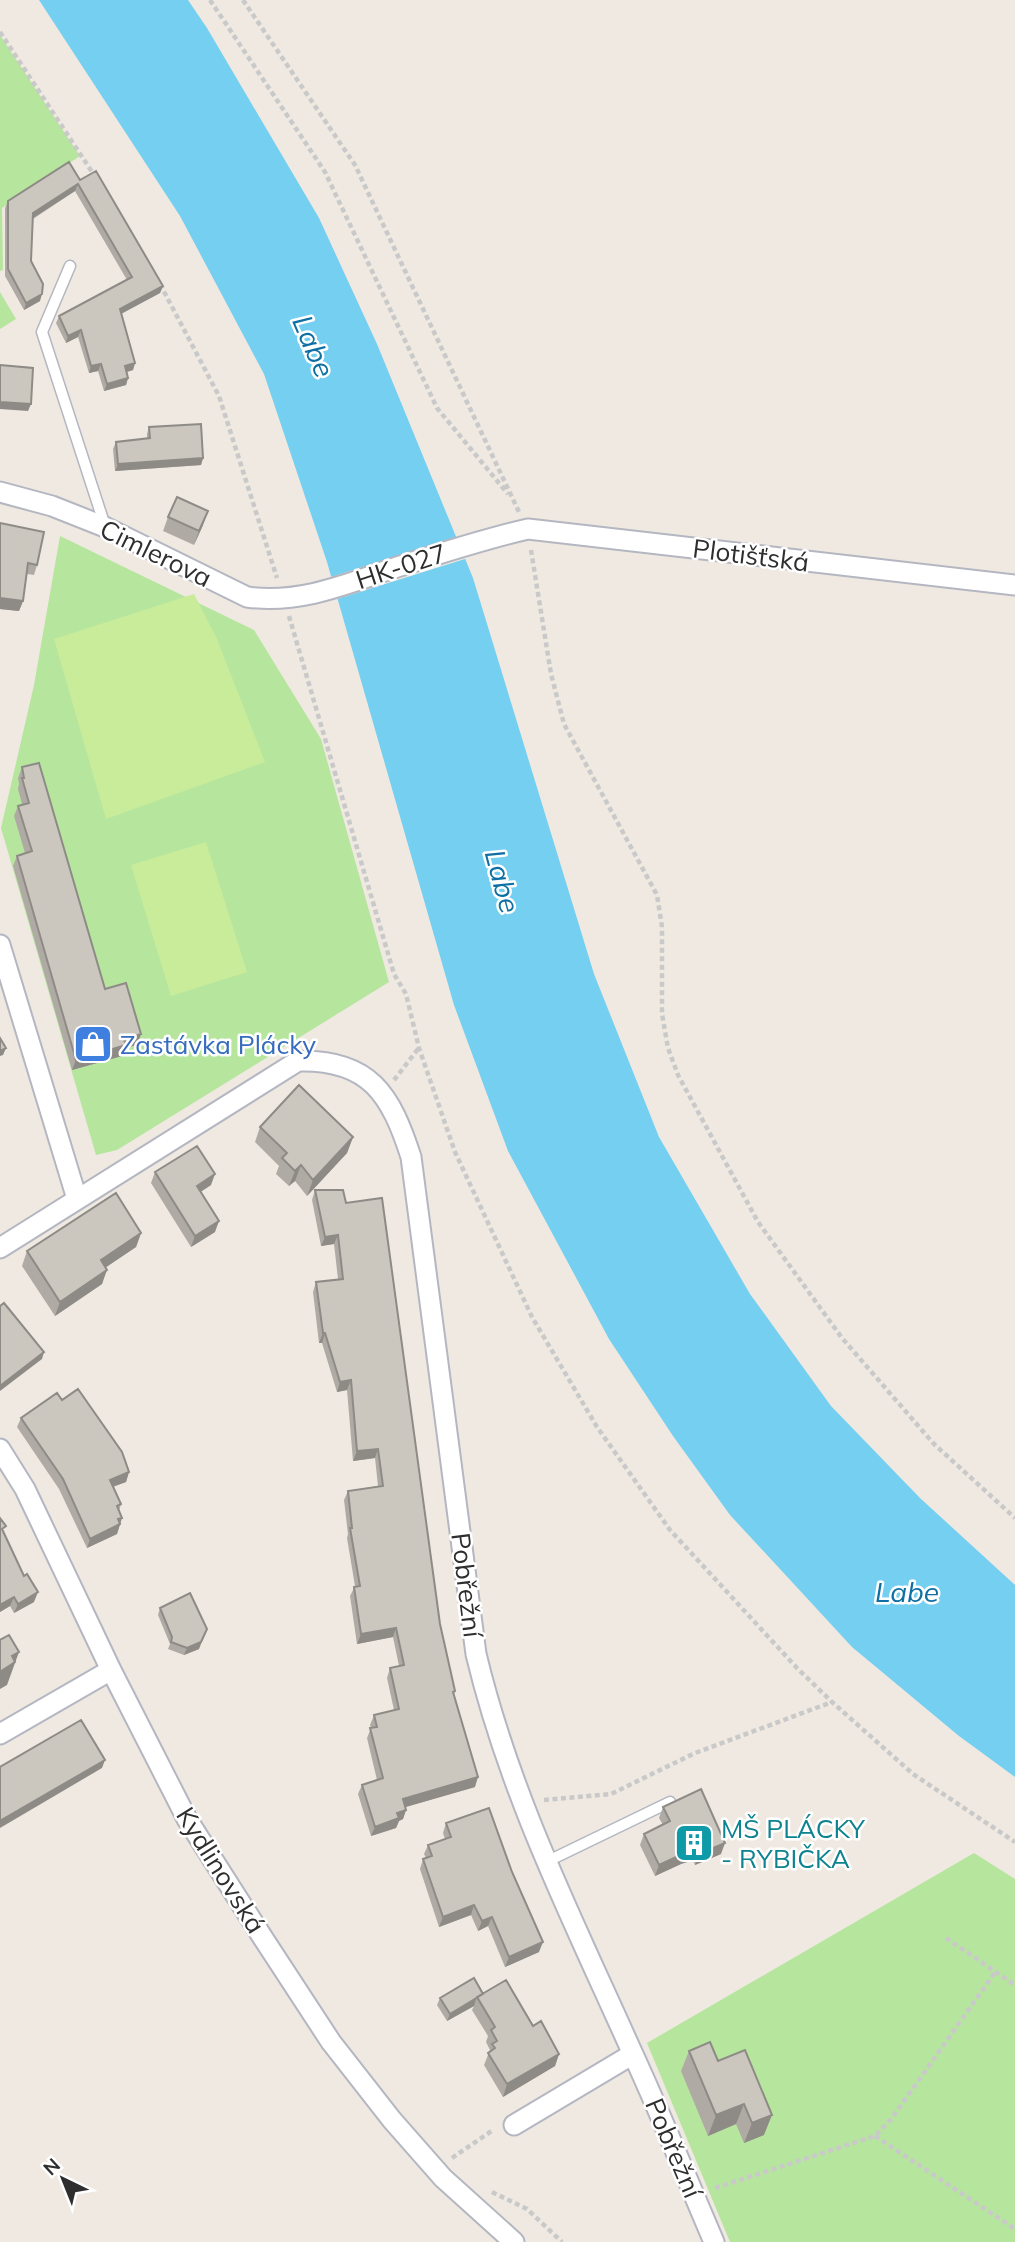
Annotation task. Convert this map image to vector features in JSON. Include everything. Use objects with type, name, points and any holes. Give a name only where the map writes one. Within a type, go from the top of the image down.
[{"type":"street","name":"Cimlerova","points":[[0,492],[52,506],[105,527],[247,597],[283,599],[313,595]]},
{"type":"street","name":"Plotišťská","points":[[488,538],[528,529],[1015,585]]},
{"type":"street","name":"HK-027","points":[[313,595],[488,538]]},
{"type":"street","points":[[0,945],[77,1199]]},
{"type":"street","name":"Pobřežní","points":[[0,1248],[298,1061],[324,1060],[346,1067],[368,1078],[383,1095],[399,1121],[411,1157],[476,1654],[490,1711],[522,1806],[714,2242]]},
{"type":"street","name":"Kydlinovská","points":[[0,1449],[25,1489],[111,1670],[187,1819],[331,2042],[392,2120],[443,2178],[513,2242]]},
{"type":"street","points":[[0,1734],[111,1670]]},
{"type":"street","points":[[514,2125],[633,2054]]},
{"type":"lane","points":[[70,267],[42,332],[105,527]]},
{"type":"lane","points":[[546,1862],[670,1802]]},
{"type":"path","points":[[210,0],[325,172],[437,408],[513,500],[355,165],[243,0]]},
{"type":"path","points":[[0,32],[102,188]]},
{"type":"path","points":[[159,283],[219,396],[283,599],[394,974],[406,994],[419,1048],[461,1165],[532,1317],[597,1427],[670,1530],[797,1668],[832,1702],[912,1774],[1015,1842]]},
{"type":"path","points":[[528,529],[551,674],[564,724],[657,895],[662,928],[662,1014],[668,1048],[678,1075],[758,1222],[842,1338],[934,1444],[1015,1518]]},
{"type":"path","points":[[383,1095],[419,1048]]},
{"type":"path","points":[[522,1806],[540,1800],[611,1794],[695,1753],[832,1702]]},
{"type":"path","points":[[946,1938],[1015,1985]]},
{"type":"path","points":[[694,2195],[875,2136],[891,2118],[996,1972]]},
{"type":"path","points":[[458,2165],[451,2157],[501,2125],[514,2125]]},
{"type":"path","points":[[875,2136],[1015,2229]]},
{"type":"path","points":[[482,2187],[527,2209],[562,2242]]},
{"type":"green space","points":[[0,35],[80,156],[2,208],[3,270],[0,271]]},
{"type":"green space","points":[[0,292],[16,319],[0,329]]},
{"type":"green space","points":[[60,536],[254,630],[321,739],[389,982],[117,1150],[96,1155],[1,828],[34,685]]},
{"type":"green space","points":[[194,594],[217,639],[265,762],[106,819],[54,639]]},
{"type":"green space","points":[[206,842],[247,972],[171,996],[131,865]]},
{"type":"green space","points":[[974,1853],[1015,1879],[1015,2242],[730,2242],[647,2043]]},
{"type":"water","name":"Labe","points":[[39,0],[188,0],[319,218],[377,344],[473,578],[594,974],[659,1137],[750,1294],[831,1406],[920,1498],[1015,1585],[1015,1777],[959,1736],[852,1647],[730,1515],[673,1436],[609,1339],[508,1151],[454,1005],[327,562],[264,374],[180,216]]},
{"type":"pier","points":[[459,536],[468,558],[334,600],[328,578]]},
{"type":"building","points":[[69,162],[80,180],[96,171],[163,286],[120,309],[135,363],[125,366],[128,378],[107,384],[101,364],[91,366],[81,330],[68,336],[59,316],[132,277],[78,184],[33,213],[31,261],[43,284],[42,294],[26,303],[8,269],[8,201]]},
{"type":"building","points":[[0,365],[33,368],[31,404],[0,402]]},
{"type":"building","points":[[201,424],[203,458],[118,464],[116,442],[150,438],[149,427]]},
{"type":"building","points":[[177,497],[208,511],[199,531],[168,517]]},
{"type":"building","points":[[0,523],[44,532],[37,565],[28,563],[23,601],[0,598]]},
{"type":"building","points":[[39,763],[105,989],[126,983],[141,1034],[124,1039],[126,1045],[76,1060],[17,856],[32,851],[18,806],[29,803],[22,767]]},
{"type":"building","points":[[0,1038],[6,1048],[0,1051]]},
{"type":"building","points":[[299,1085],[353,1137],[313,1180],[301,1165],[295,1171],[282,1158],[287,1153],[260,1127]]},
{"type":"building","points":[[197,1146],[215,1174],[197,1186],[219,1221],[195,1236],[155,1172]]},
{"type":"building","points":[[315,1190],[343,1190],[346,1203],[382,1198],[440,1624],[455,1691],[453,1692],[478,1777],[403,1799],[406,1810],[397,1813],[399,1818],[375,1827],[362,1785],[383,1778],[370,1728],[377,1727],[374,1715],[399,1709],[390,1668],[404,1665],[396,1628],[361,1634],[354,1587],[360,1586],[350,1528],[348,1491],[383,1486],[378,1449],[357,1451],[351,1380],[340,1382],[323,1333],[316,1282],[343,1279],[338,1235],[325,1237]]},
{"type":"building","points":[[116,1193],[141,1233],[101,1260],[107,1270],[60,1302],[27,1251]]},
{"type":"building","points":[[4,1303],[44,1352],[0,1386],[0,1306]]},
{"type":"building","points":[[78,1389],[122,1452],[129,1472],[110,1480],[121,1504],[117,1506],[122,1518],[118,1519],[120,1524],[90,1539],[63,1479],[21,1418],[57,1393],[62,1400]]},
{"type":"building","points":[[0,1518],[6,1526],[2,1529],[24,1576],[27,1574],[38,1592],[18,1604],[14,1597],[0,1605]]},
{"type":"building","points":[[190,1593],[207,1629],[201,1642],[187,1648],[171,1642],[172,1637],[160,1608]]},
{"type":"building","points":[[9,1635],[19,1652],[12,1656],[15,1662],[0,1672],[0,1640]]},
{"type":"building","points":[[81,1720],[105,1760],[0,1821],[0,1767]]},
{"type":"building","points":[[701,1789],[725,1843],[699,1854],[697,1849],[685,1853],[659,1865],[644,1834],[670,1821],[663,1807]]},
{"type":"building","points":[[489,1808],[512,1872],[543,1942],[509,1957],[492,1917],[482,1921],[474,1905],[443,1917],[423,1859],[432,1856],[428,1845],[451,1837],[446,1823]]},
{"type":"building","points":[[474,1978],[483,1994],[450,2014],[440,1998]]},
{"type":"building","points":[[506,1980],[533,2026],[541,2021],[559,2054],[507,2084],[488,2053],[495,2048],[492,2044],[497,2041],[491,2030],[495,2027],[477,1997]]},
{"type":"building","points":[[710,2042],[718,2061],[745,2050],[772,2115],[752,2123],[744,2104],[716,2115],[689,2051]]},
{"type":"place","name":"Zastávka Plácky","points":[[93,1044]]},
{"type":"place","name":"MŠ PLÁCKY - RYBIČKA","points":[[694,1843]]}]
